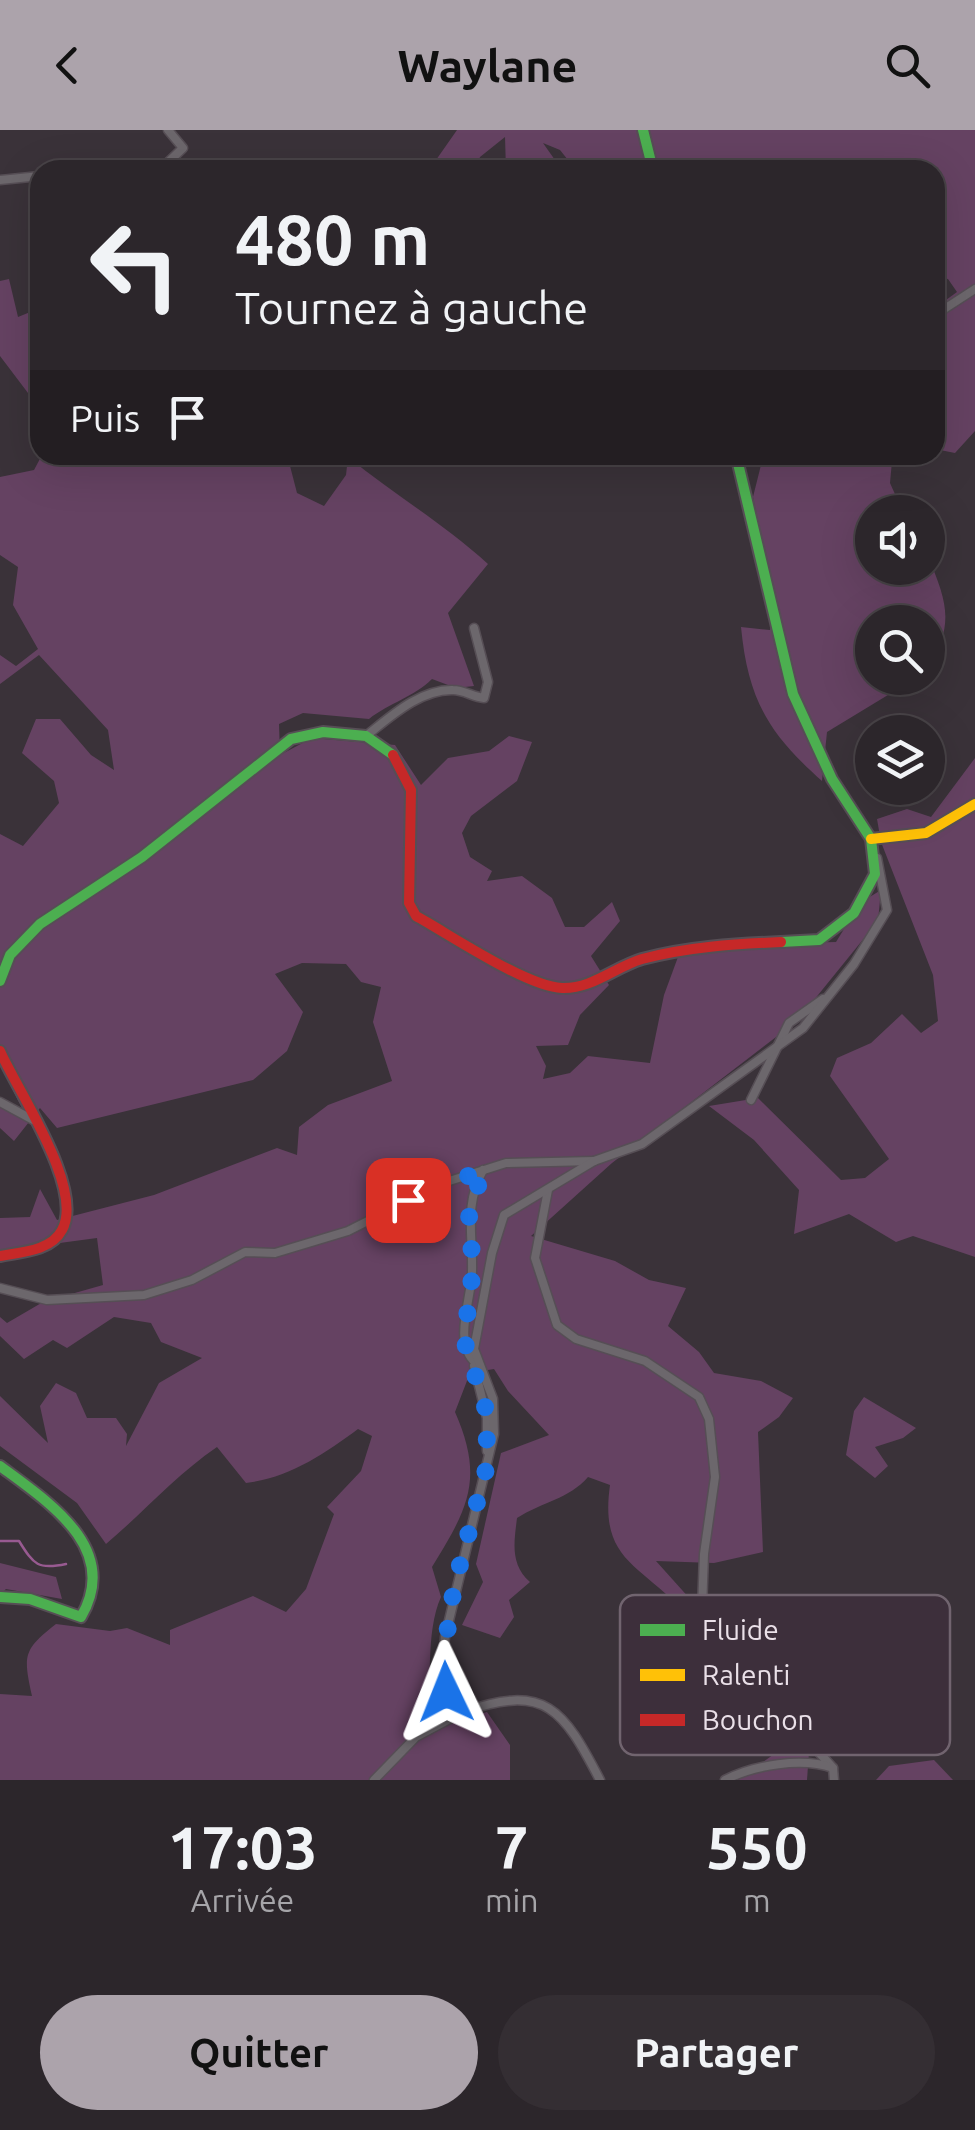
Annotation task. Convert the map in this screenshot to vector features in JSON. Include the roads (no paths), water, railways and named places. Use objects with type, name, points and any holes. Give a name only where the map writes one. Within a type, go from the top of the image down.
[{"type":"street","points":[[168,130],[183,148],[170,160]]},
{"type":"street","points":[[643,130],[650,160]]},
{"type":"street","points":[[0,180],[30,177]]},
{"type":"street","points":[[945,308],[975,289]]},
{"type":"street","points":[[474,1361],[477,1330],[504,1215],[594,1161],[642,1144],[804,1028],[863,952],[887,910],[886,887],[871,839],[832,778],[793,694],[738,465]]},
{"type":"street","points":[[366,736],[402,708],[437,692],[455,689],[484,698],[488,682],[474,628]]},
{"type":"street","points":[[0,982],[10,954],[40,924],[142,858],[290,739],[322,732],[366,736],[398,758],[409,782],[411,910],[432,926],[552,987],[589,984],[639,960],[713,945],[819,940],[844,924],[869,890],[875,874],[871,839]]},
{"type":"street","points":[[871,839],[914,840],[943,828],[975,804]]},
{"type":"street","points":[[751,1100],[775,1048]]},
{"type":"street","points":[[0,1052],[62,1177],[68,1212],[58,1234],[37,1253],[0,1256]]},
{"type":"street","points":[[0,1102],[37,1122]]},
{"type":"street","points":[[0,1288],[47,1300],[144,1294],[192,1280],[244,1252],[276,1253],[348,1231],[443,1184],[483,1170],[544,1158],[594,1161]]},
{"type":"street","points":[[414,1739],[441,1673],[454,1587],[488,1462],[494,1414],[464,1340],[473,1269],[468,1222],[473,1192],[483,1170]]},
{"type":"street","points":[[548,1190],[535,1251],[552,1317],[576,1340],[645,1361],[699,1397],[709,1419],[715,1477],[703,1595]]},
{"type":"street","points":[[0,1466],[59,1511],[90,1556],[95,1584],[81,1616],[30,1600],[0,1597]]},
{"type":"street","points":[[441,1673],[453,1708],[463,1712]]},
{"type":"street","points":[[374,1780],[414,1739],[463,1712],[529,1698],[556,1709],[600,1780]]},
{"type":"street","points":[[821,1755],[833,1768],[834,1780]]},
{"type":"street","points":[[725,1780],[774,1766],[820,1764],[833,1768]]},
{"type":"waterway","points":[[0,1541],[19,1541],[33,1560],[43,1566],[66,1564]]}]
